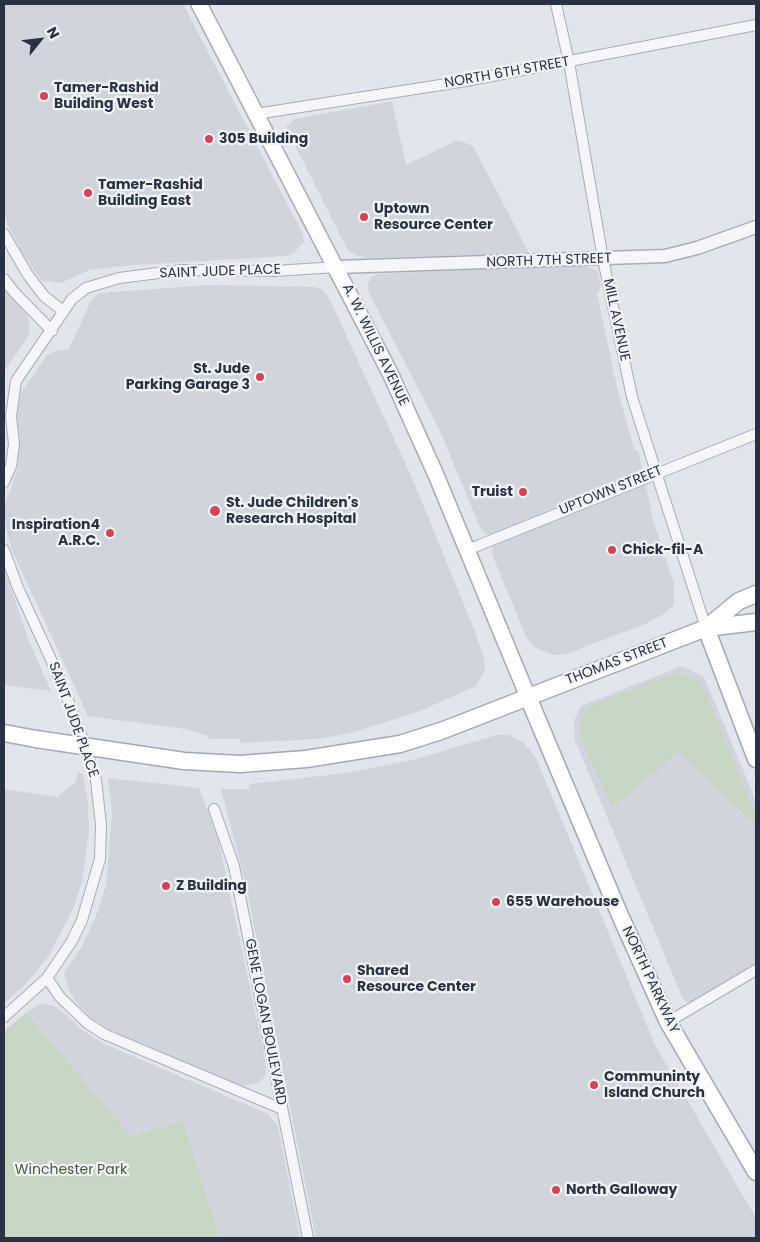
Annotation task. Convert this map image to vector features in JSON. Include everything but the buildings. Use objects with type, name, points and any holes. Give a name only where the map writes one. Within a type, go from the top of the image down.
[{"type":"main road","name":"A. W. WILLIS AVENUE","points":[[199,4],[337,267],[390,373],[436,475],[528,697]]},
{"type":"main road","name":"THOMAS STREET","points":[[706,628],[739,601],[756,594]]},
{"type":"main road","name":"THOMAS STREET","points":[[4,733],[184,761],[240,764],[306,759],[400,744],[441,731],[706,628],[756,622]]},
{"type":"main road","points":[[706,628],[756,759]]},
{"type":"main road","name":"NORTH PARKWAY","points":[[528,697],[668,1022],[756,1172]]},
{"type":"street","name":"MILL AVENUE","points":[[556,4],[569,62],[603,259],[632,397],[706,628]]},
{"type":"street","name":"NORTH 6TH STREET","points":[[256,114],[466,81],[756,25]]},
{"type":"street","name":"NORTH 7TH STREET","points":[[337,267],[665,256],[697,248],[756,227]]},
{"type":"street","points":[[4,234],[28,275],[44,296],[63,311]]},
{"type":"street","name":"SAINT JUDE PLACE","points":[[4,482],[12,466],[14,444],[10,419],[16,381],[52,331],[72,299],[86,288],[119,278],[182,270],[274,271],[337,267]]},
{"type":"street","points":[[4,279],[52,331]]},
{"type":"street","points":[[4,392],[12,401]]},
{"type":"street","name":"UPTOWN STREET","points":[[467,550],[756,434]]},
{"type":"street","name":"SAINT JUDE PLACE","points":[[4,550],[18,588],[60,680],[86,748],[96,780],[101,825],[100,859],[82,920],[72,941],[47,978],[4,1017]]},
{"type":"street","name":"GENE LOGAN BOULEVARD","points":[[214,809],[234,866],[308,1238]]},
{"type":"street","points":[[668,1022],[756,970]]},
{"type":"street","points":[[47,978],[60,996],[87,1023],[104,1034],[282,1109]]},
{"type":"shaded area","points":[[4,4],[183,4],[302,232],[304,241],[294,253],[286,256],[134,265],[89,270],[61,283],[42,281],[21,251],[4,217]]},
{"type":"shaded area","points":[[392,101],[406,165],[458,140],[473,146],[529,253],[367,258],[355,255],[347,249],[286,127],[295,119]]},
{"type":"shaded area","points":[[583,265],[598,271],[601,286],[597,294],[617,387],[634,449],[638,451],[642,468],[638,474],[490,535],[484,533],[440,431],[368,291],[368,284],[371,277],[378,274]]},
{"type":"shaded area","name":"St. Jude Children's Research Hospital","points":[[210,285],[315,287],[322,290],[329,298],[412,478],[474,629],[484,658],[485,669],[476,686],[420,711],[347,734],[318,739],[241,743],[240,739],[209,739],[208,736],[185,729],[88,716],[11,548],[4,520],[4,502],[9,494],[17,470],[20,439],[16,414],[20,394],[47,355],[69,349],[91,301],[99,293]]},
{"type":"shaded area","points":[[4,287],[27,315],[30,325],[29,335],[4,371]]},
{"type":"shaded area","points":[[646,485],[652,517],[674,584],[674,605],[664,614],[645,624],[566,654],[553,655],[536,648],[526,637],[492,554],[492,548],[496,543],[623,491]]},
{"type":"shaded area","points":[[4,569],[29,641],[51,691],[4,685]]},
{"type":"shaded area","points":[[682,666],[704,677],[756,801],[756,963],[695,1001],[687,1002],[683,999],[575,740],[574,721],[581,706]]},
{"type":"shaded area","points":[[497,735],[509,735],[524,743],[536,758],[655,1045],[756,1218],[756,1238],[316,1238],[247,890],[221,789],[250,789],[249,784],[347,773],[412,760]]},
{"type":"shaded area","points":[[78,773],[83,774],[88,802],[89,831],[82,882],[73,909],[48,957],[24,986],[4,1004],[4,789],[57,797],[75,783]]},
{"type":"shaded area","points":[[108,778],[199,788],[218,838],[264,1053],[265,1076],[259,1083],[242,1086],[111,1030],[92,1019],[76,1002],[69,990],[64,973],[82,946],[96,916],[106,886],[112,812]]},
{"type":"shaded area","points":[[44,1004],[54,1006],[67,1015],[81,1029],[102,1043],[268,1114],[278,1126],[300,1238],[220,1238],[183,1121],[131,1136],[26,1013],[35,1006]]},
{"type":"green space","points":[[682,674],[700,682],[707,696],[756,816],[752,821],[678,752],[612,808],[578,731],[587,708],[643,684],[672,675]]},
{"type":"green space","name":"Winchester Park","points":[[26,1013],[131,1136],[183,1121],[220,1238],[4,1238],[4,1031]]},
{"type":"place","name":"Tamer-Rashid Building West","points":[[44,96]]},
{"type":"place","name":"305 Building","points":[[209,139]]},
{"type":"place","name":"Tamer-Rashid Building East","points":[[88,193]]},
{"type":"place","name":"Uptown Resource Center","points":[[364,217]]},
{"type":"place","name":"St. Jude Parking Garage 3","points":[[260,377]]},
{"type":"place","name":"Truist","points":[[523,492]]},
{"type":"place","name":"St. Jude Children's Research Hospital","points":[[215,511]]},
{"type":"place","name":"Inspiration4 A.R.C.","points":[[110,533]]},
{"type":"place","name":"Chick-fil-A","points":[[612,550]]},
{"type":"place","name":"Z Building","points":[[166,886]]},
{"type":"place","name":"655 Warehouse","points":[[496,902]]},
{"type":"place","name":"Shared Resource Center","points":[[347,979]]},
{"type":"place","name":"Communinty Island Church","points":[[594,1085]]},
{"type":"place","name":"North Galloway","points":[[556,1190]]}]
